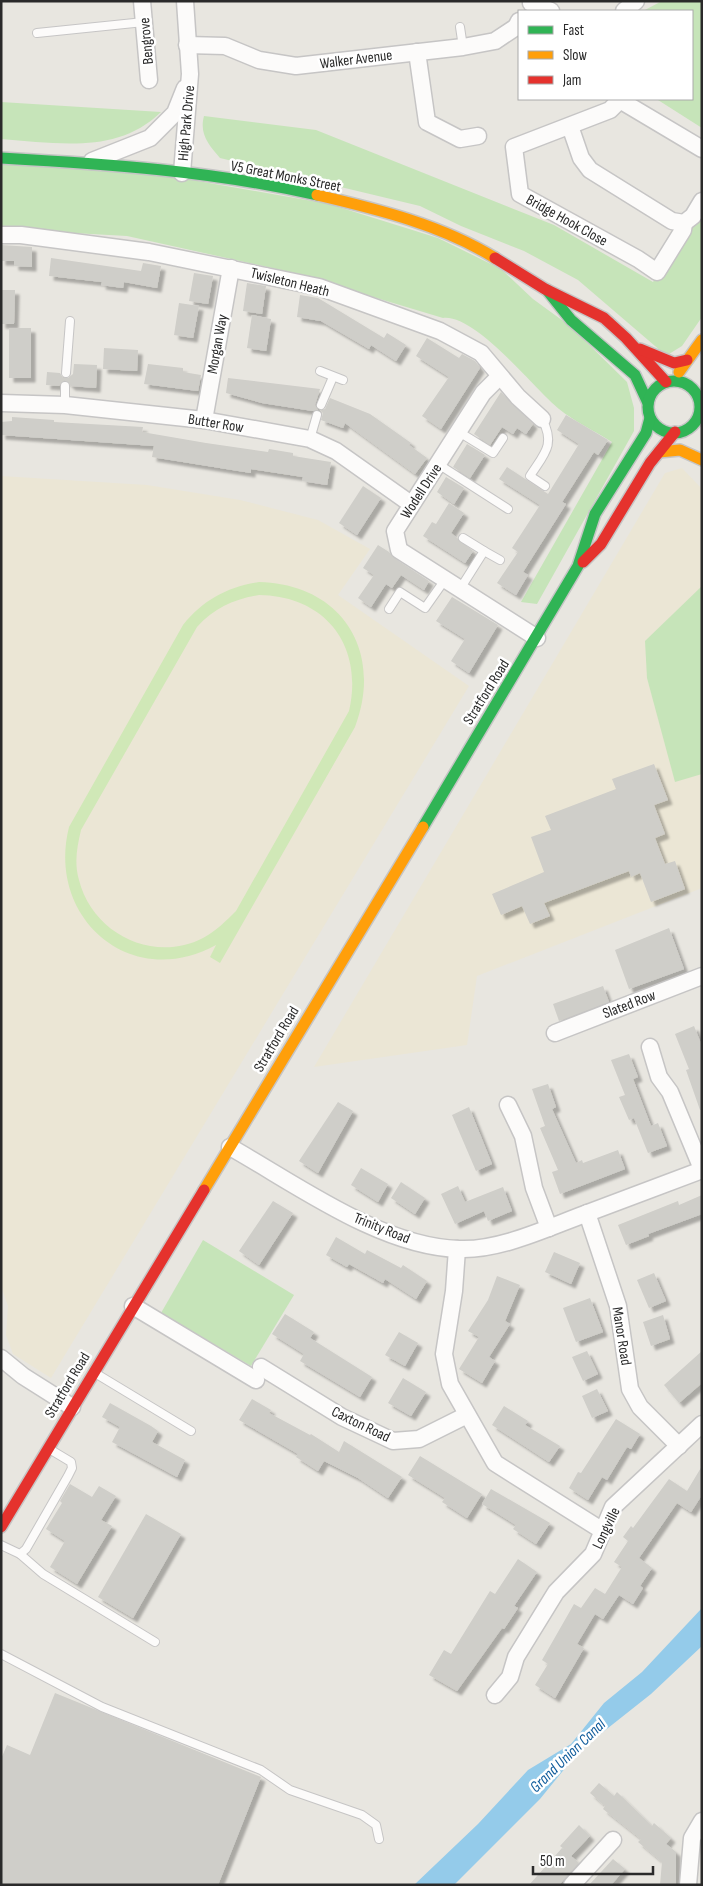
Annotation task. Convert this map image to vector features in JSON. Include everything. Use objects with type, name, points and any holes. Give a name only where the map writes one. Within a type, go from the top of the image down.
[{"type":"street","name":"Bengrove","points":[[142,1],[149,80]]},
{"type":"street","name":"High Park Drive","points":[[182,173],[190,74],[185,1]]},
{"type":"street","points":[[625,10],[636,1]]},
{"type":"street","points":[[529,5],[547,10]]},
{"type":"street","name":"Walker Avenue","points":[[187,45],[225,46],[259,60],[296,66],[463,47],[495,41],[516,27],[518,23]]},
{"type":"street","points":[[418,52],[427,122],[460,139],[478,136]]},
{"type":"street","name":"High Park Drive","points":[[90,162],[150,138],[175,113],[190,74]]},
{"type":"street","name":"Bridge Hook Close","points":[[702,149],[619,100],[610,110],[514,147],[520,194],[658,272],[684,230],[684,223],[693,216],[702,201]]},
{"type":"street","points":[[570,126],[581,158],[590,170],[672,221],[684,223]]},
{"type":"street","name":"V5 Great Monks Street","points":[[1,158],[90,162],[182,173],[300,191],[379,211],[459,239],[546,290],[585,305],[612,323],[669,381]]},
{"type":"street","name":"Twisleton Heath","points":[[1,235],[22,235],[149,252],[318,287],[440,331],[481,353],[518,397],[542,418]]},
{"type":"street","name":"Morgan Way","points":[[204,420],[231,268]]},
{"type":"street","name":"V5 Great Monks Street","points":[[546,290],[571,320],[635,376],[648,402]]},
{"type":"street","points":[[702,340],[688,360],[669,381],[654,389],[648,402],[650,418],[660,429],[678,432],[689,428],[700,418],[698,398],[702,384]]},
{"type":"street","points":[[634,347],[665,360],[674,362],[688,360]]},
{"type":"street","name":"Wodell Drive","points":[[500,376],[483,393],[395,531],[399,550],[537,638]]},
{"type":"street","points":[[669,381],[688,385],[698,398]]},
{"type":"street","name":"Butter Row","points":[[1,403],[65,405],[204,420],[310,439],[336,451],[411,504]]},
{"type":"street","name":"Stratford Road","points":[[1,1527],[537,638],[578,566],[595,514],[646,433],[650,418]]},
{"type":"street","points":[[678,432],[702,455]]},
{"type":"street","name":"Stratford Road","points":[[578,566],[601,544],[659,452],[678,432]]},
{"type":"street","points":[[659,452],[680,450],[702,460]]},
{"type":"street","name":"Slated Row","points":[[555,1033],[702,976]]},
{"type":"street","name":"Trinity Road","points":[[230,1147],[357,1220],[417,1242],[457,1249],[484,1248],[548,1228],[702,1170],[670,1092],[659,1077],[650,1047]]},
{"type":"street","points":[[508,1105],[523,1136],[534,1188],[548,1228]]},
{"type":"street","name":"Manor Road","points":[[587,1213],[618,1306],[630,1389],[640,1407],[679,1446]]},
{"type":"street","points":[[457,1249],[454,1291],[444,1354],[450,1384],[466,1415],[495,1463],[603,1531]]},
{"type":"street","name":"Caxton Road","points":[[133,1306],[342,1417],[392,1441],[419,1439],[466,1415]]},
{"type":"street","points":[[1,1358],[23,1376],[72,1407]]},
{"type":"street","name":"Longville","points":[[495,1695],[510,1677],[516,1656],[556,1592],[593,1554],[613,1507],[702,1424]]},
{"type":"street","points":[[688,1885],[692,1838],[702,1821]]},
{"type":"street","points":[[572,1885],[613,1840]]},
{"type":"lane","points":[[37,33],[144,22]]},
{"type":"lane","points":[[460,27],[463,47]]},
{"type":"lane","points":[[66,373],[70,321]]},
{"type":"lane","points":[[320,371],[343,380]]},
{"type":"lane","points":[[321,405],[333,376]]},
{"type":"lane","points":[[65,386],[65,405]]},
{"type":"lane","points":[[310,439],[317,415]]},
{"type":"lane","points":[[542,418],[547,429],[549,446],[530,476],[545,486]]},
{"type":"lane","points":[[459,432],[493,453],[503,438]]},
{"type":"lane","points":[[438,464],[508,509]]},
{"type":"lane","points":[[463,538],[500,560]]},
{"type":"lane","points":[[460,589],[484,551]]},
{"type":"lane","points":[[389,609],[400,592],[425,608],[444,580]]},
{"type":"lane","points":[[93,1372],[191,1432]]},
{"type":"lane","points":[[20,1554],[26,1549],[72,1468],[71,1462],[47,1448]]},
{"type":"lane","points":[[1,1545],[20,1554],[43,1574],[155,1642]]},
{"type":"lane","points":[[1,1654],[102,1707],[261,1770],[290,1790],[362,1815],[376,1825],[379,1839]]},
{"type":"shaded area","points":[[682,468],[702,489],[702,888],[477,976],[467,1045],[314,1067],[665,473]]},
{"type":"shaded area","points":[[1,476],[147,485],[240,500],[318,520],[370,549],[338,595],[469,686],[51,1378],[13,1354],[6,1335],[8,1306],[1,1286]]},
{"type":"green space","points":[[662,1],[702,1],[702,128],[658,100],[693,100],[693,10],[645,10]]},
{"type":"green space","points":[[1,102],[161,112],[144,126],[125,135],[106,140],[65,144],[43,143],[1,139]]},
{"type":"green space","points":[[204,116],[316,130],[554,225],[653,282],[702,201],[702,317],[682,346],[669,354],[662,352],[578,280],[524,251],[461,226],[420,206],[220,158],[204,134]]},
{"type":"green space","points":[[1,161],[175,177],[329,204],[438,238],[501,269],[533,299],[570,326],[627,382],[634,408],[634,431],[537,604],[521,602],[612,442],[565,414],[488,340],[472,328],[456,320],[443,318],[290,272],[127,236],[1,229]]},
{"type":"green space","points":[[259,582],[288,586],[313,595],[333,608],[349,626],[359,648],[364,672],[363,699],[355,727],[220,963],[210,957],[216,945],[184,957],[154,959],[126,952],[102,938],[83,917],[70,890],[65,860],[69,827],[183,625],[207,602],[226,591]],"holes":[[[259,595],[283,598],[303,604],[321,615],[335,629],[345,646],[351,666],[352,687],[349,711],[236,911],[221,926],[208,935],[184,945],[164,947],[145,945],[127,939],[97,915],[86,899],[79,880],[76,861],[81,830],[197,627],[217,610],[241,599]]]},
{"type":"green space","points":[[702,586],[702,774],[675,782],[647,678],[645,641]]},
{"type":"green space","points":[[203,1240],[294,1295],[251,1366],[161,1313]]},
{"type":"water","name":"Grand Union Canal","points":[[702,1608],[702,1646],[651,1694],[579,1751],[540,1799],[454,1885],[414,1885],[478,1824],[528,1770],[571,1744],[604,1703],[642,1672]]},
{"type":"building","points":[[1,245],[32,247],[32,267],[14,266],[14,261],[1,261]]},
{"type":"building","points":[[51,258],[141,271],[143,263],[161,266],[157,288],[124,282],[123,288],[101,285],[102,282],[49,276]]},
{"type":"building","points":[[194,273],[213,276],[208,304],[189,301]]},
{"type":"building","points":[[247,283],[266,286],[262,314],[243,311]]},
{"type":"building","points":[[1,290],[15,290],[14,324],[1,324]]},
{"type":"building","points":[[300,295],[318,298],[384,338],[387,333],[406,345],[396,361],[371,345],[369,349],[321,321],[297,317]]},
{"type":"building","points":[[179,303],[199,306],[193,338],[174,335]]},
{"type":"building","points":[[252,315],[271,319],[266,351],[247,348]]},
{"type":"building","points":[[9,328],[31,328],[31,378],[9,378]]},
{"type":"building","points":[[427,338],[459,358],[462,354],[475,361],[480,368],[441,429],[422,416],[449,377],[416,356]]},
{"type":"building","points":[[104,348],[138,350],[137,371],[103,369]]},
{"type":"building","points":[[74,364],[97,365],[96,388],[71,386],[65,380],[59,386],[46,385],[47,372],[60,373],[63,378],[68,378],[73,374]]},
{"type":"building","points":[[148,364],[183,368],[183,372],[201,375],[198,391],[144,384]]},
{"type":"building","points":[[228,378],[320,389],[315,405],[318,410],[313,411],[262,403],[226,393]]},
{"type":"building","points":[[501,392],[533,424],[526,434],[517,428],[513,434],[502,427],[490,445],[474,434]]},
{"type":"building","points":[[330,398],[370,414],[411,443],[409,445],[427,458],[415,474],[345,423],[343,428],[321,420],[323,413],[320,410],[325,409]]},
{"type":"building","points":[[566,415],[608,440],[598,455],[594,452],[562,502],[566,504],[523,572],[528,575],[516,595],[497,583],[518,552],[512,548],[540,505],[499,479],[507,467],[548,494],[579,444],[557,430]]},
{"type":"building","points":[[12,417],[54,420],[54,422],[143,427],[142,432],[268,452],[269,449],[293,453],[293,456],[331,462],[327,485],[302,481],[303,477],[251,469],[251,473],[152,457],[154,446],[1,435],[1,422],[12,421]]},
{"type":"building","points":[[467,444],[485,455],[470,478],[453,467]]},
{"type":"building","points":[[446,477],[464,488],[454,504],[437,492]]},
{"type":"building","points":[[363,486],[381,498],[357,535],[339,523]]},
{"type":"building","points":[[449,503],[464,513],[451,533],[473,551],[465,563],[423,536],[432,522],[436,524]]},
{"type":"building","points":[[378,545],[429,581],[424,590],[401,575],[392,588],[386,584],[371,607],[358,598],[374,575],[363,568]]},
{"type":"building","points":[[452,597],[498,625],[469,673],[451,661],[465,639],[436,621]]},
{"type":"building","points":[[654,764],[668,800],[654,805],[665,834],[655,838],[665,864],[675,861],[685,889],[651,902],[640,873],[631,877],[629,871],[544,903],[550,916],[530,924],[522,906],[501,915],[492,894],[544,872],[531,837],[551,830],[545,816],[616,789],[612,779]]},
{"type":"building","points":[[669,928],[684,969],[629,989],[615,950]]},
{"type":"building","points":[[603,986],[609,1002],[559,1021],[553,1004]]},
{"type":"building","points":[[694,1026],[702,1046],[702,1110],[700,1110],[686,1070],[689,1069],[675,1034]]},
{"type":"building","points":[[629,1054],[638,1077],[633,1079],[651,1126],[658,1123],[667,1146],[648,1153],[634,1118],[629,1120],[619,1097],[625,1095],[611,1060]]},
{"type":"building","points":[[548,1084],[556,1107],[552,1109],[576,1163],[582,1160],[583,1163],[618,1150],[625,1169],[560,1194],[552,1172],[558,1170],[540,1128],[545,1126],[532,1089]]},
{"type":"building","points":[[338,1102],[353,1111],[318,1173],[299,1161]]},
{"type":"building","points":[[469,1107],[492,1164],[476,1171],[452,1115]]},
{"type":"building","points":[[361,1168],[388,1184],[378,1202],[351,1185]]},
{"type":"building","points":[[401,1182],[425,1198],[415,1214],[391,1198]]},
{"type":"building","points":[[458,1186],[465,1202],[503,1187],[512,1211],[488,1221],[484,1211],[455,1224],[441,1194]]},
{"type":"building","points":[[702,1195],[702,1214],[648,1234],[649,1236],[626,1245],[618,1225],[678,1201],[679,1205]]},
{"type":"building","points":[[273,1201],[293,1213],[259,1265],[239,1251]]},
{"type":"building","points":[[336,1237],[365,1254],[367,1250],[401,1268],[403,1265],[427,1281],[416,1299],[385,1279],[383,1283],[349,1264],[347,1267],[326,1255]]},
{"type":"building","points":[[554,1252],[580,1263],[571,1284],[545,1272]]},
{"type":"building","points":[[654,1273],[666,1301],[649,1308],[637,1280]]},
{"type":"building","points":[[497,1276],[520,1285],[505,1321],[510,1324],[489,1357],[495,1361],[482,1383],[459,1369],[479,1337],[468,1331],[488,1300]]},
{"type":"building","points":[[590,1298],[603,1332],[576,1342],[563,1308]]},
{"type":"building","points":[[285,1314],[314,1332],[310,1338],[372,1377],[360,1397],[300,1361],[304,1354],[272,1334]]},
{"type":"building","points":[[663,1315],[670,1339],[651,1346],[643,1322]]},
{"type":"building","points":[[399,1332],[418,1343],[405,1366],[385,1355]]},
{"type":"building","points":[[587,1351],[598,1374],[583,1381],[572,1357]]},
{"type":"building","points":[[702,1351],[702,1383],[679,1403],[664,1385]]},
{"type":"building","points":[[403,1378],[426,1392],[411,1416],[388,1403]]},
{"type":"building","points":[[597,1389],[608,1411],[592,1418],[582,1396]]},
{"type":"building","points":[[252,1399],[271,1410],[269,1413],[311,1434],[339,1452],[344,1441],[402,1477],[388,1498],[358,1478],[324,1461],[318,1471],[296,1457],[298,1454],[239,1420]]},
{"type":"building","points":[[110,1403],[158,1431],[152,1442],[185,1460],[177,1477],[112,1442],[120,1427],[102,1417]]},
{"type":"building","points":[[504,1406],[528,1421],[525,1425],[560,1446],[549,1462],[492,1425]]},
{"type":"building","points":[[616,1419],[640,1434],[631,1449],[627,1447],[607,1480],[602,1477],[588,1500],[569,1488],[578,1472],[581,1473]]},
{"type":"building","points":[[420,1456],[482,1494],[467,1518],[442,1502],[445,1498],[408,1475]]},
{"type":"building","points":[[702,1466],[702,1495],[691,1512],[677,1503],[639,1558],[652,1568],[640,1586],[643,1588],[633,1604],[619,1595],[603,1619],[595,1614],[577,1644],[584,1648],[555,1698],[535,1685],[548,1664],[542,1660],[574,1604],[581,1608],[595,1588],[605,1594],[622,1567],[614,1562],[628,1541],[623,1537],[631,1526],[633,1528],[669,1479],[687,1491]]},
{"type":"building","points":[[70,1484],[92,1497],[99,1486],[116,1496],[101,1520],[112,1526],[77,1584],[50,1567],[65,1541],[46,1529],[62,1503],[60,1501]]},
{"type":"building","points":[[491,1489],[550,1523],[536,1544],[513,1529],[516,1525],[482,1504]]},
{"type":"building","points":[[146,1514],[181,1534],[133,1618],[98,1597]]},
{"type":"building","points":[[518,1559],[537,1572],[514,1606],[518,1608],[504,1629],[502,1628],[457,1691],[429,1675],[444,1650],[451,1654],[490,1591],[495,1594]]},
{"type":"building","points":[[55,1693],[261,1777],[218,1885],[1,1885],[1,1759],[7,1745],[30,1755]]},
{"type":"building","points":[[599,1783],[614,1796],[617,1792],[652,1826],[654,1823],[671,1838],[666,1844],[676,1852],[676,1885],[660,1885],[662,1862],[638,1842],[641,1839],[603,1809],[605,1806],[590,1793]]},
{"type":"building","points":[[579,1825],[590,1836],[571,1856],[579,1863],[559,1885],[529,1885],[562,1848],[564,1849],[560,1846]]},
{"type":"building","points":[[613,1859],[625,1869],[611,1885],[589,1885]]},
{"type":"traffic: fast","points":[[1,158],[120,166],[199,174],[317,195]]},
{"type":"traffic: fast","points":[[547,290],[571,320],[635,375],[648,403]]},
{"type":"traffic: fast","points":[[674,381],[684,383],[692,389],[698,397],[700,407],[698,417],[692,425],[684,431],[674,433],[664,431],[656,425],[650,417],[648,407],[650,397],[656,389],[664,383],[674,381]]},
{"type":"traffic: fast","points":[[423,827],[578,566],[595,514],[646,433],[650,418]]},
{"type":"traffic: slow","points":[[317,195],[409,219],[453,236],[495,258]]},
{"type":"traffic: slow","points":[[679,372],[702,340]]},
{"type":"traffic: slow","points":[[659,452],[680,450],[702,460]]},
{"type":"traffic: slow","points":[[204,1190],[423,827]]},
{"type":"traffic: jam","points":[[495,258],[545,289],[604,318],[626,338],[666,382]]},
{"type":"traffic: jam","points":[[640,349],[674,363],[687,360]]},
{"type":"traffic: jam","points":[[583,562],[601,544],[650,463],[675,432]]},
{"type":"traffic: jam","points":[[1,1527],[204,1190]]}]
